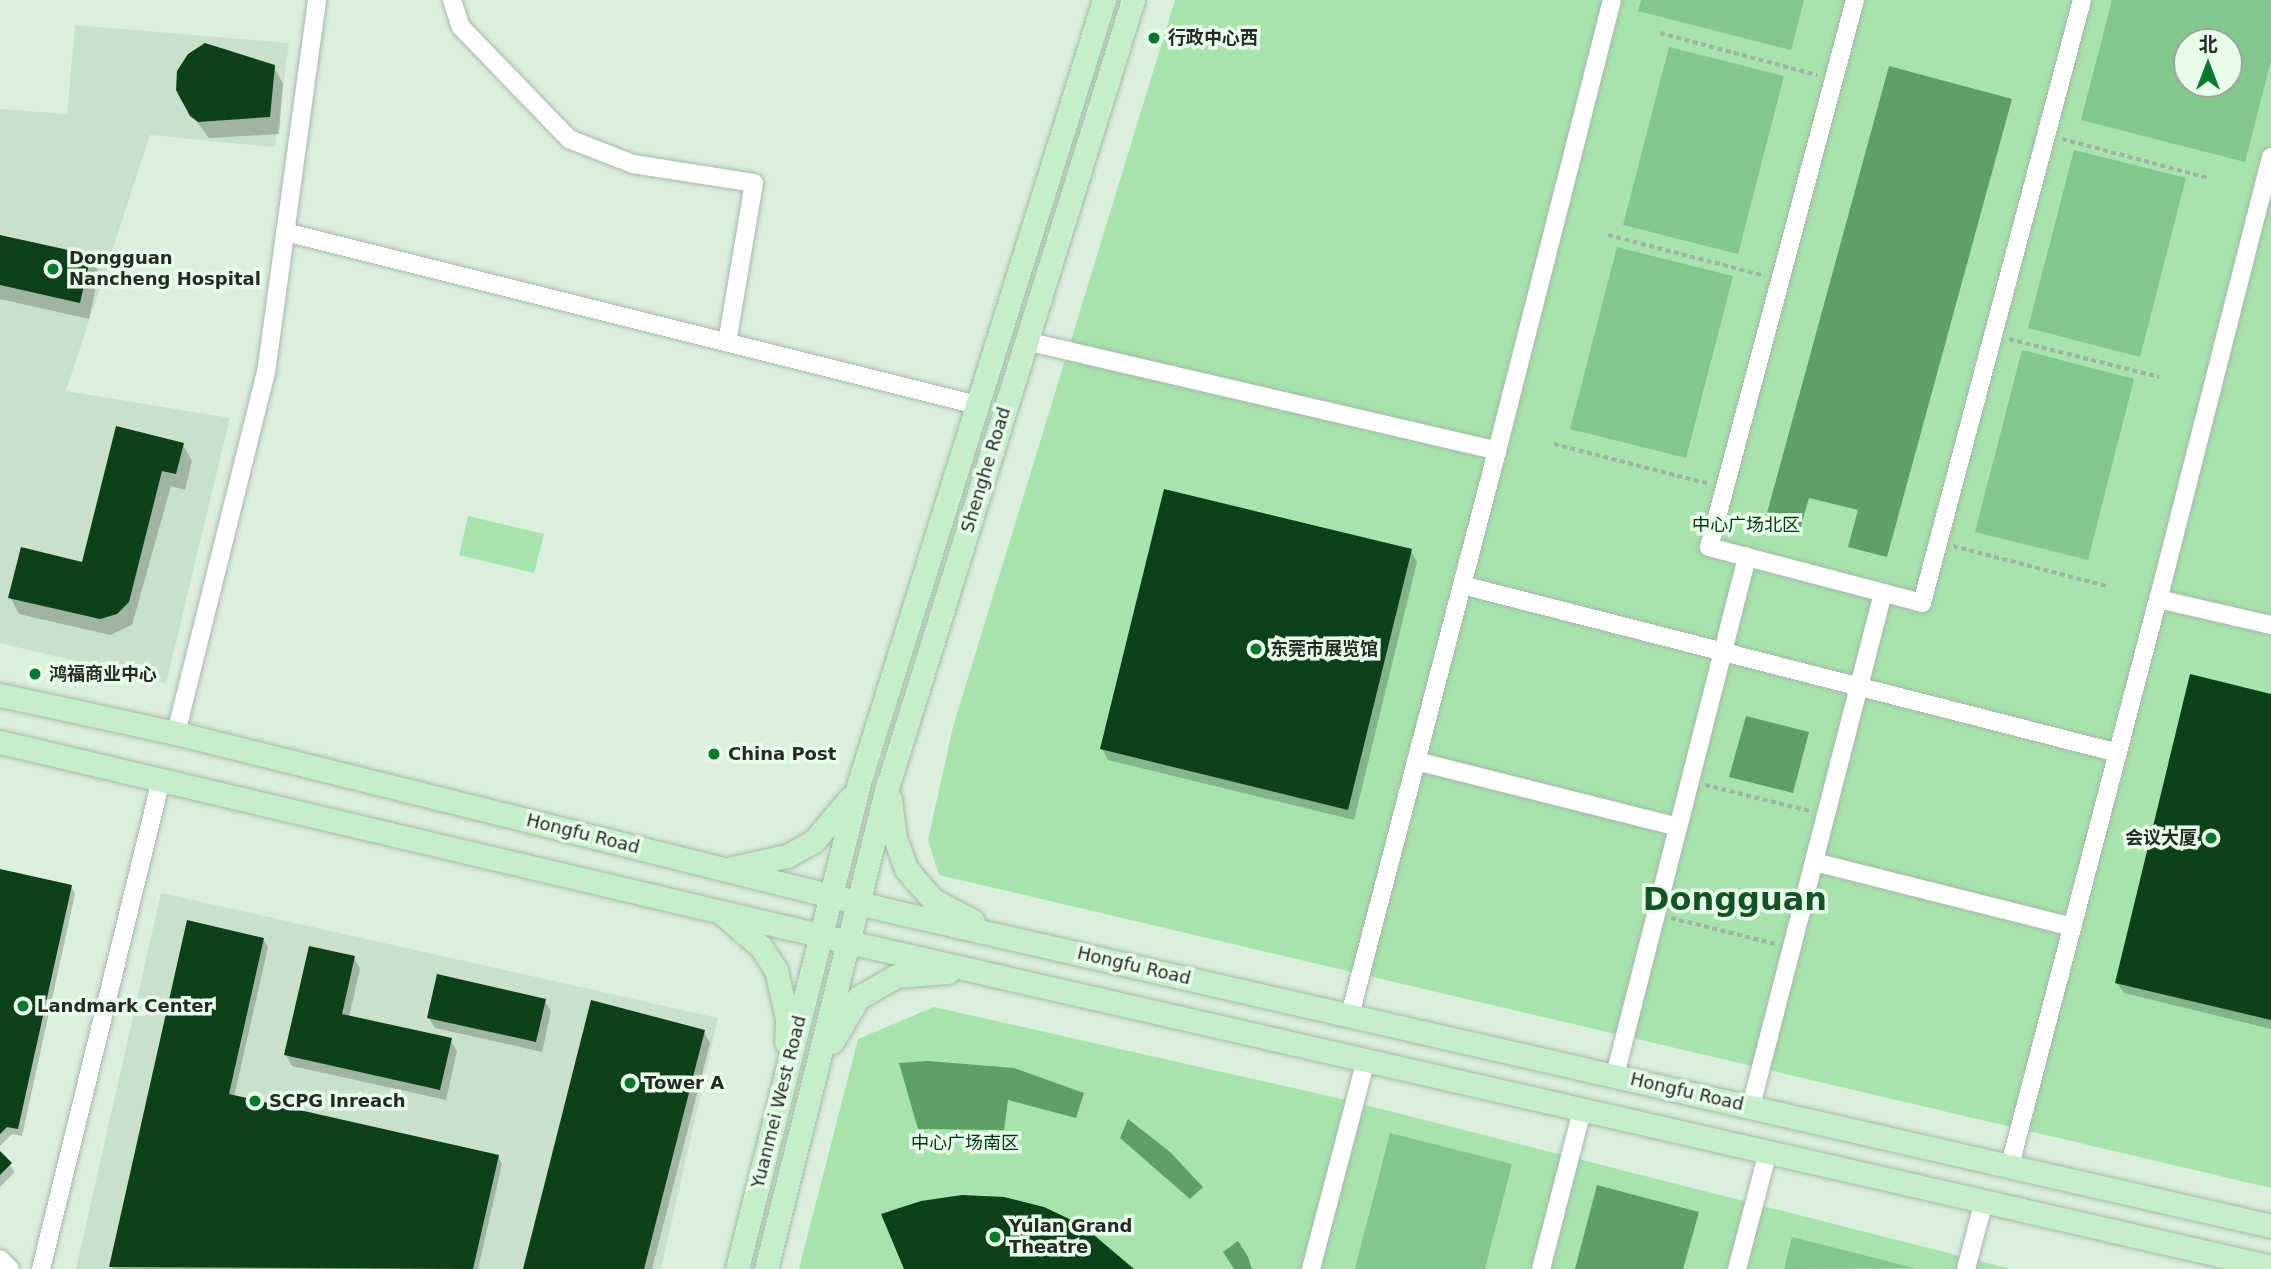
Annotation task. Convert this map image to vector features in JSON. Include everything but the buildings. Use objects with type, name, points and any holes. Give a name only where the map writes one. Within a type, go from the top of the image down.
[{"type":"main road","name":"Shenghe Road","points":[[821,936],[858,786],[1104,0]]},
{"type":"main road","name":"Shenghe Road","points":[[849,942],[888,785],[1133,0]]},
{"type":"main road","name":"Hongfu Road","points":[[0,695],[176,733],[1000,935],[2271,1226]]},
{"type":"main road","points":[[0,742],[821,936],[2271,1267]]},
{"type":"main road","points":[[888,785],[895,838],[906,869],[933,900],[1000,935]]},
{"type":"main road","points":[[725,869],[787,856],[814,841],[858,786]]},
{"type":"main road","points":[[721,912],[761,947],[776,970],[787,1019],[786,1075]]},
{"type":"main road","name":"Yuanmei West Road","points":[[737,1269],[821,936]]},
{"type":"main road","name":"Yuanmei West Road","points":[[766,1269],[849,942]]},
{"type":"main road","points":[[813,1084],[838,1029],[858,998],[895,976],[942,972],[997,976]]},
{"type":"street","points":[[176,733],[266,373],[317,0]]},
{"type":"street","points":[[452,0],[461,26],[569,139],[634,164],[754,183],[727,343]]},
{"type":"street","points":[[1349,1015],[1612,0]]},
{"type":"street","points":[[1855,0],[1710,547],[1922,603],[2082,0]]},
{"type":"street","points":[[2010,1165],[2271,157]]},
{"type":"street","points":[[285,232],[976,405]]},
{"type":"street","points":[[1026,341],[1497,451]]},
{"type":"street","points":[[1615,1075],[1747,557]]},
{"type":"street","points":[[1462,585],[2118,753]]},
{"type":"street","points":[[1751,1106],[1883,593]]},
{"type":"street","points":[[2158,599],[2271,625]]},
{"type":"street","points":[[1416,761],[1678,827]]},
{"type":"street","points":[[41,1269],[161,780]]},
{"type":"street","points":[[1814,862],[2072,928]]},
{"type":"street","points":[[1311,1269],[1366,1060]]},
{"type":"street","points":[[1541,1269],[1582,1110]]},
{"type":"street","points":[[1737,1269],[1768,1152]]},
{"type":"street","points":[[1966,1269],[1984,1201]]},
{"type":"street","points":[[0,1259],[10,1269]]},
{"type":"path","points":[[1660,33],[1834,79]]},
{"type":"path","points":[[2046,135],[2209,178]]},
{"type":"path","points":[[1608,235],[1780,280]]},
{"type":"path","points":[[1993,335],[2159,377]]},
{"type":"path","points":[[1554,444],[1725,488]]},
{"type":"path","points":[[1938,542],[2107,586]]},
{"type":"path","points":[[1690,781],[1826,815]]},
{"type":"path","points":[[1656,914],[1792,948]]},
{"type":"shaded area","points":[[1641,0],[1804,0],[1791,50],[1638,11]]},
{"type":"shaded area","points":[[2112,0],[2271,0],[2271,61],[2245,162],[2081,120]]},
{"type":"shaded area","name":"Dongguan Nancheng Hospital","points":[[75,25],[289,43],[275,147],[150,135],[66,391],[230,418],[166,683],[0,643],[0,109],[67,114]]},
{"type":"shaded area","points":[[1669,47],[1784,76],[1738,254],[1623,225]]},
{"type":"shaded area","points":[[1889,66],[2012,99],[1887,557],[1848,547],[1858,510],[1809,498],[1799,533],[1764,524]]},
{"type":"shaded area","points":[[2074,150],[2186,178],[2140,357],[2028,328]]},
{"type":"shaded area","points":[[1617,247],[1733,276],[1686,458],[1570,429]]},
{"type":"shaded area","points":[[2022,350],[2134,379],[2088,560],[1975,532]]},
{"type":"shaded area","points":[[1746,716],[1809,732],[1793,793],[1729,777]]},
{"type":"shaded area","points":[[161,893],[718,1018],[661,1269],[76,1269]]},
{"type":"shaded area","points":[[928,1061],[1014,1068],[1084,1093],[1076,1118],[1008,1100],[1004,1130],[918,1129],[899,1063]]},
{"type":"shaded area","points":[[1128,1119],[1170,1152],[1203,1187],[1190,1199],[1120,1138]]},
{"type":"shaded area","points":[[1390,1133],[1512,1164],[1485,1269],[1355,1269]]},
{"type":"shaded area","points":[[1597,1185],[1699,1212],[1683,1269],[1575,1269]]},
{"type":"shaded area","points":[[1792,1237],[1914,1268],[1784,1269]]},
{"type":"shaded area","points":[[1238,1241],[1252,1269],[1234,1269],[1223,1252]]},
{"type":"green space","name":"中心广场北区","points":[[1175,0],[2271,0],[2271,1188],[939,875],[928,840],[953,727]]},
{"type":"green space","points":[[468,516],[544,534],[534,573],[459,555]]},
{"type":"green space","name":"中心广场南区","points":[[934,1007],[1346,1100],[2011,1269],[799,1269],[858,1039]]},
{"type":"place","name":"行政中心西","points":[[1154,38]]},
{"type":"place","name":"Dongguan Nancheng Hospital","points":[[53,269]]},
{"type":"place","name":"东莞市展览馆","points":[[1256,649]]},
{"type":"place","name":"鸿福商业中心","points":[[35,674]]},
{"type":"place","name":"China Post","points":[[714,754]]},
{"type":"place","name":"会议大厦","points":[[2211,838]]},
{"type":"place","name":"Landmark Center","points":[[23,1006]]},
{"type":"place","name":"Tower A","points":[[630,1083]]},
{"type":"place","name":"SCPG Inreach","points":[[255,1101]]},
{"type":"place","name":"Yulan Grand Theatre","points":[[995,1237]]},
{"type":"district","name":"Dongguan","points":[[1735,899]]}]
